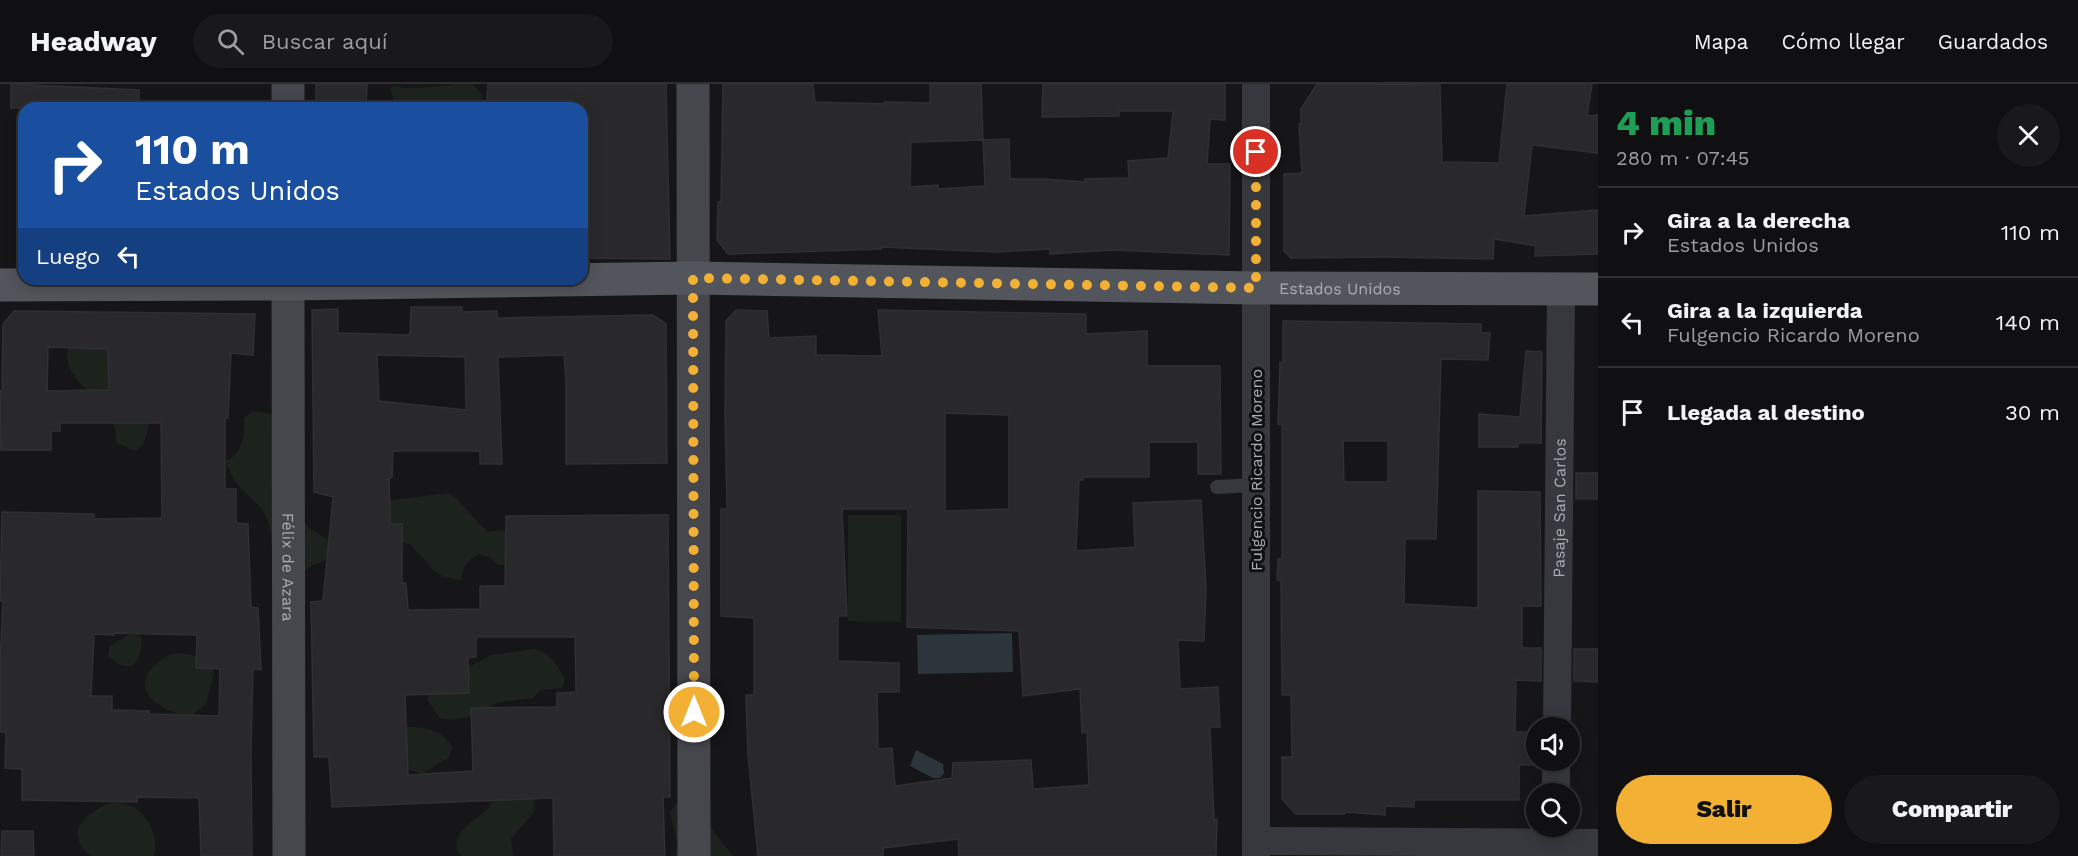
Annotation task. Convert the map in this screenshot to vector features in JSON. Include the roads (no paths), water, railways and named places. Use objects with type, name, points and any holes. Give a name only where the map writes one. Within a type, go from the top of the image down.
[{"type":"main road","name":"Estados Unidos","points":[[588,279],[693,278],[1256,288],[1598,289]]},
{"type":"main road","name":"Estados Unidos","points":[[0,285],[18,285]]},
{"type":"street","points":[[288,84],[288,102]]},
{"type":"street","points":[[693,84],[694,856]]},
{"type":"street","name":"Fulgencio Ricardo Moreno","points":[[1256,84],[1256,849]]},
{"type":"street","name":"Félix de Azara","points":[[288,285],[289,856]]},
{"type":"street","name":"Pasaje San Carlos","points":[[1557,717],[1561,289]]},
{"type":"street","points":[[1256,849],[1598,843]]},
{"type":"lane","points":[[1216,487],[1256,485]]}]
